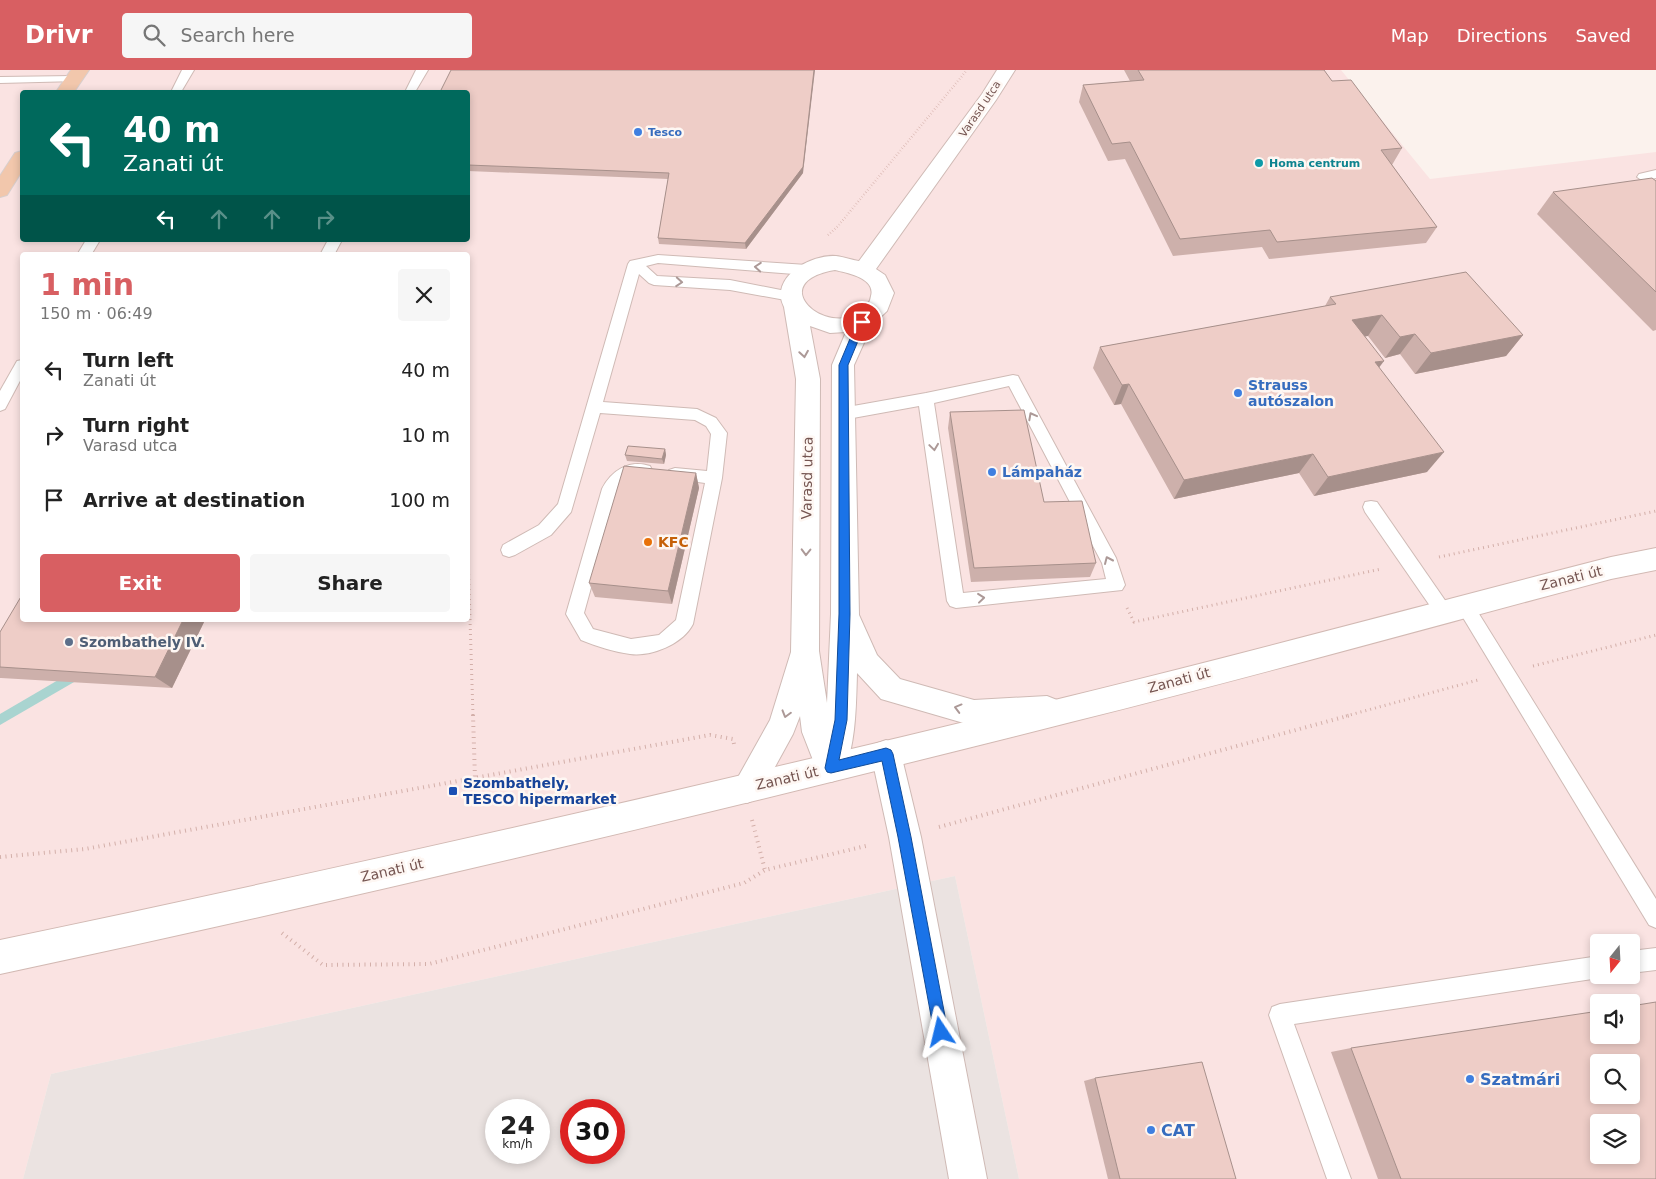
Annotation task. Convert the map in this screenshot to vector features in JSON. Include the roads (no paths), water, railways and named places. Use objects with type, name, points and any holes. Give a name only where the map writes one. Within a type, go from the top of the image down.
[{"type":"main road","points":[[0,191],[20,160]]},
{"type":"street","name":"Varasd utca","points":[[865,269],[990,96],[1006,70]]},
{"type":"street","points":[[835,263],[851,264],[865,269],[880,283],[884,293],[882,304],[874,314],[862,322],[846,326],[818,323],[804,316],[793,301],[793,285],[807,270],[820,265],[835,263]]},
{"type":"street","name":"Varasd utca","points":[[793,301],[808,379],[805,650],[817,732],[831,768]]},
{"type":"street","points":[[831,768],[841,720],[845,614],[843,365],[862,322]]},
{"type":"street","name":"Zanati út","points":[[0,957],[245,905],[831,768],[1076,708],[1602,570],[1656,559]]},
{"type":"street","points":[[845,614],[868,664],[891,690],[974,713],[1076,708]]},
{"type":"street","name":"Varasd utca","points":[[747,788],[783,724],[805,650]]},
{"type":"street","points":[[886,754],[904,837],[968,1179]]},
{"type":"lane","points":[[177,90],[188,70]]},
{"type":"lane","points":[[411,90],[422,70]]},
{"type":"lane","points":[[0,80],[73,80]]},
{"type":"lane","points":[[1643,177],[1656,174]]},
{"type":"lane","points":[[636,264],[658,260],[807,270]]},
{"type":"lane","points":[[636,264],[654,280],[730,285],[793,301]]},
{"type":"lane","points":[[509,550],[545,530],[565,507],[636,264]]},
{"type":"lane","points":[[0,405],[20,369]]},
{"type":"lane","points":[[842,414],[926,399],[1013,380],[1110,563],[1116,585],[956,601],[926,399]]},
{"type":"lane","points":[[594,407],[697,415],[711,422],[719,433],[714,478],[684,624],[663,642],[631,647],[587,635],[576,614],[610,489],[617,476],[633,469],[714,478]]},
{"type":"lane","points":[[1371,506],[1409,563],[1454,609],[1506,672],[1656,918]]},
{"type":"lane","points":[[1640,961],[1656,959]]},
{"type":"lane","points":[[1339,1179],[1280,1015],[1590,968]]},
{"type":"waterway","points":[[0,720],[77,674]]},
{"type":"place","name":"Tesco","points":[[638,132]]},
{"type":"place","name":"Homa centrum","points":[[1259,163]]},
{"type":"place","name":"Strauss autószalon","points":[[1238,393]]},
{"type":"place","name":"Lámpaház","points":[[992,472]]},
{"type":"place","name":"KFC","points":[[648,542]]},
{"type":"place","name":"Szombathely IV.","points":[[69,642]]},
{"type":"place","name":"Szombathely, TESCO hipermarket","points":[[453,791]]},
{"type":"place","name":"Szatmári","points":[[1470,1079]]},
{"type":"place","name":"CAT","points":[[1151,1130]]}]
